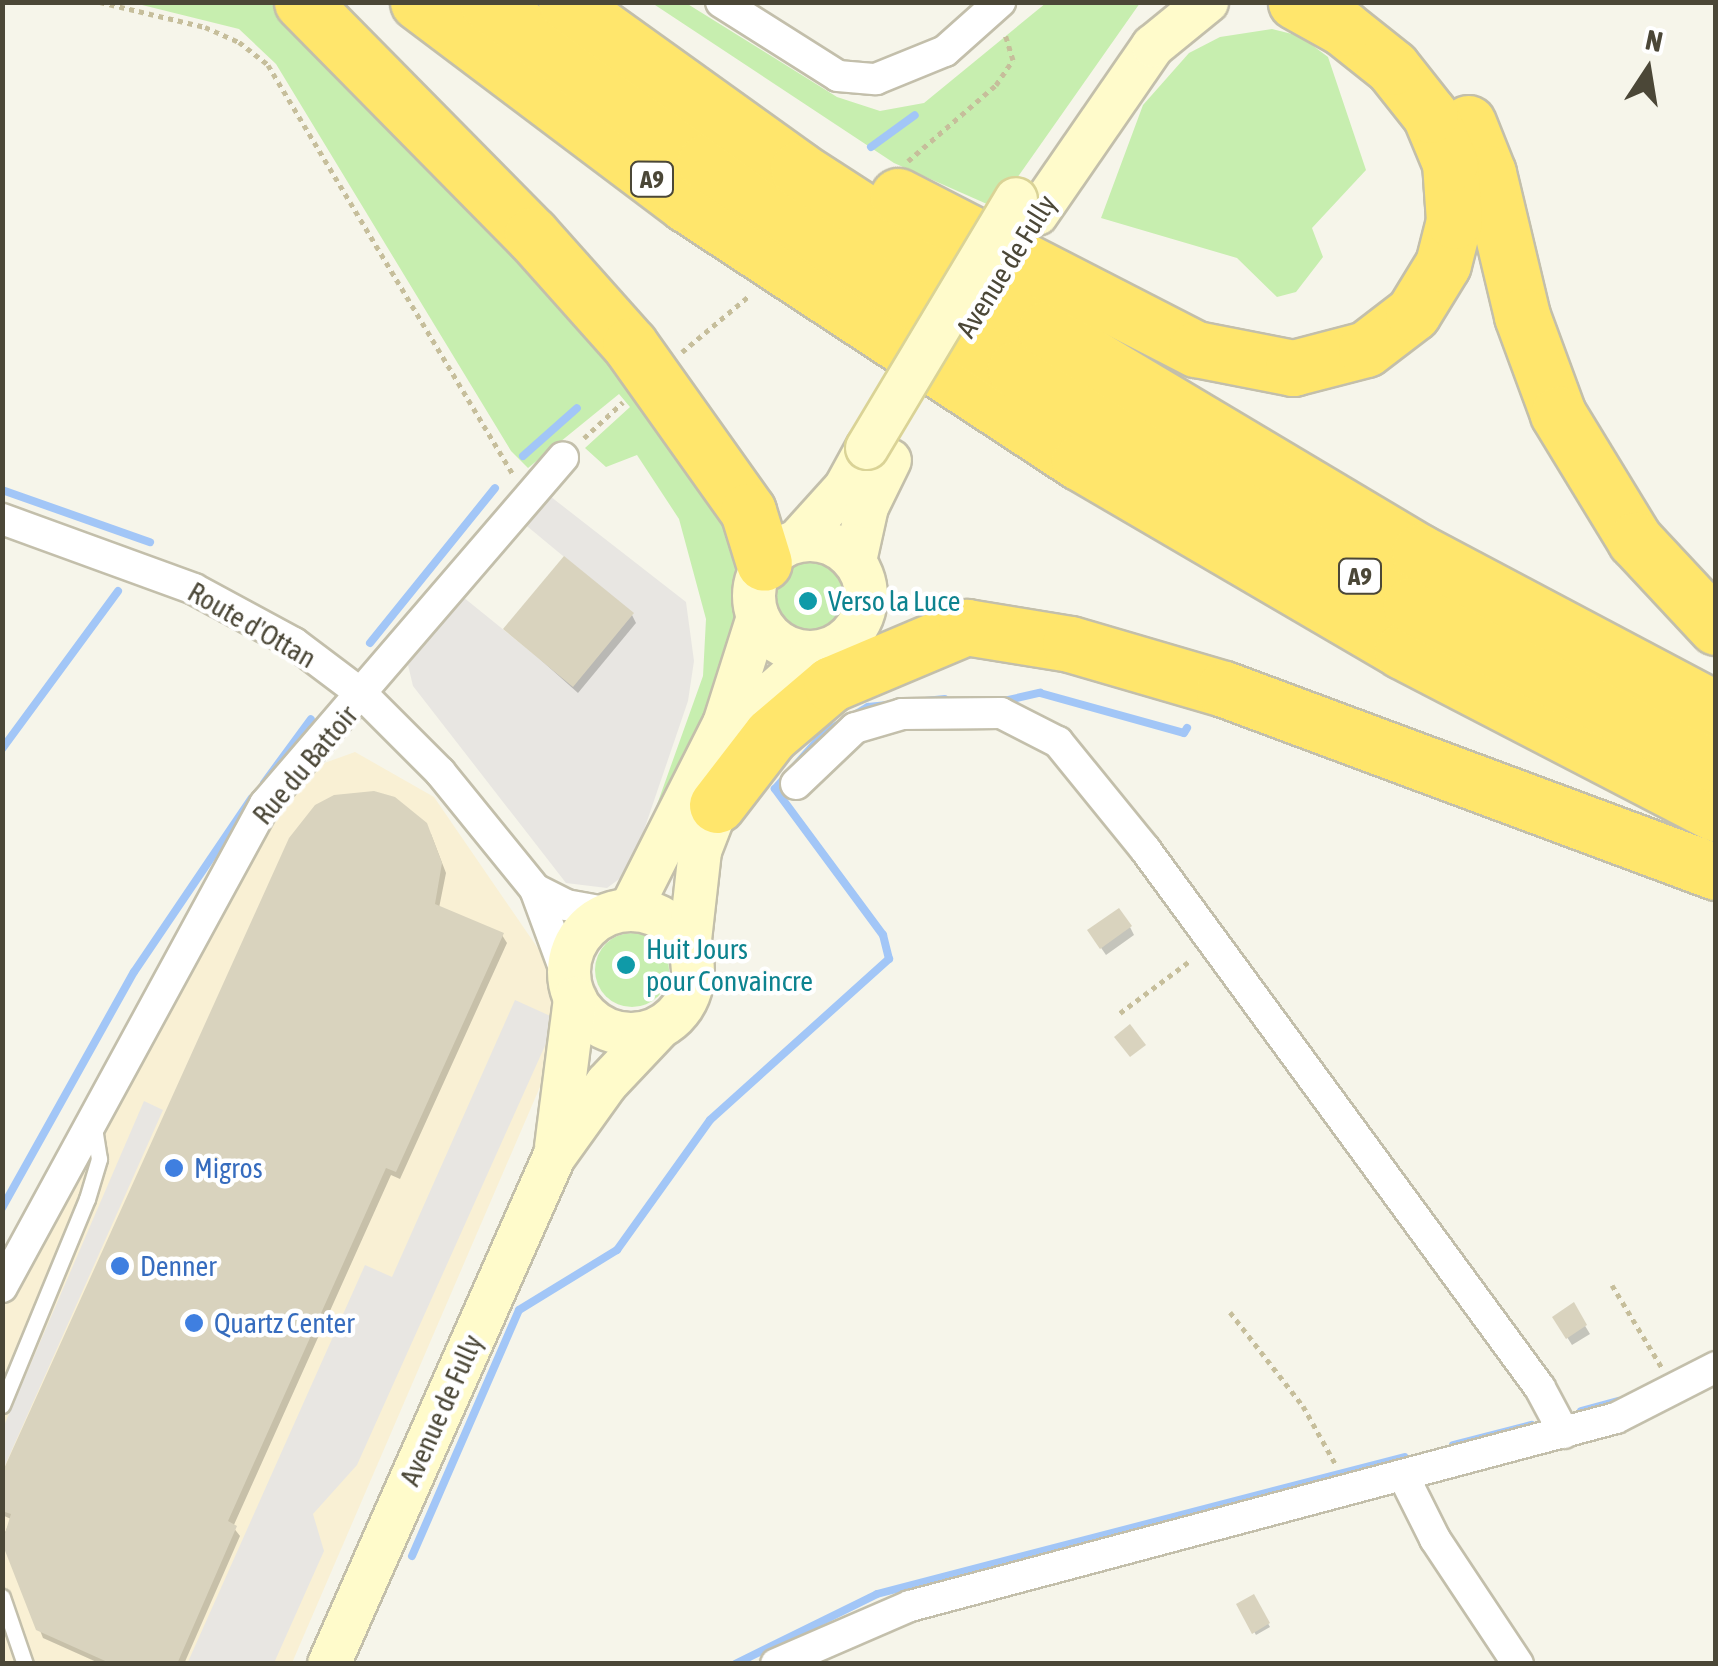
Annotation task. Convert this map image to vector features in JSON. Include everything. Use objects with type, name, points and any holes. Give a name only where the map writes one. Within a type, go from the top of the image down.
[{"type":"highway","points":[[302,2],[532,235],[630,345],[781,552]]},
{"type":"highway","name":"A9","points":[[418,2],[686,204],[1079,462],[1402,652],[1716,814]]},
{"type":"highway","name":"A9","points":[[486,2],[735,183],[1030,379],[1410,605],[1716,764]]},
{"type":"highway","points":[[566,2],[798,169],[1077,349],[1404,544],[1716,709]]},
{"type":"highway","points":[[592,2],[812,145],[1058,282],[1196,348],[1292,368],[1354,355],[1402,324],[1438,275],[1455,205],[1442,138],[1408,84],[1362,40],[1296,2]]},
{"type":"highway","points":[[1360,2],[1437,75],[1466,118],[1488,173],[1522,316],[1558,414],[1635,540],[1716,626]]},
{"type":"highway","points":[[835,642],[966,627],[1070,644],[1224,689],[1716,872]]},
{"type":"highway","points":[[718,804],[771,736],[831,684],[966,627]]},
{"type":"main road","name":"Avenue de Fully","points":[[781,552],[879,454],[1150,2]]},
{"type":"main road","name":"Avenue de Fully","points":[[1026,206],[1153,46],[1207,2]]},
{"type":"main road","name":"Avenue de Fully","points":[[855,561],[879,454]]},
{"type":"main road","points":[[833,544],[855,561],[867,593],[835,642],[760,708],[718,804],[693,882],[691,991],[676,1016],[658,1028],[611,1030],[573,991],[576,942],[620,911],[724,724],[758,617],[754,586],[781,552],[833,544]]},
{"type":"main road","points":[[758,617],[782,644],[835,642]]},
{"type":"main road","points":[[620,911],[666,920],[689,949]]},
{"type":"main road","name":"Avenue de Fully","points":[[554,1157],[573,991]]},
{"type":"main road","name":"Avenue de Fully","points":[[329,1664],[554,1157],[658,1028]]},
{"type":"street","points":[[720,2],[823,68],[876,79],[945,51],[997,5]]},
{"type":"street","name":"Rue du Battoir","points":[[2,1286],[265,804],[363,695],[563,458]]},
{"type":"street","name":"Route d'Ottan","points":[[2,519],[194,589],[294,643],[363,695],[440,772],[535,889],[573,991]]},
{"type":"street","points":[[796,784],[840,738],[874,720],[938,710],[1014,716],[1073,757],[1540,1388],[1564,1433]]},
{"type":"street","name":"Route d'Ottan","points":[[535,889],[566,906],[620,911]]},
{"type":"street","points":[[776,1664],[884,1614],[1616,1418],[1716,1367]]},
{"type":"street","points":[[1403,1475],[1434,1539],[1518,1664]]},
{"type":"lane","points":[[2,1405],[87,1200],[99,1160],[94,1123]]},
{"type":"lane","points":[[2,1597],[25,1663]]},
{"type":"path","points":[[100,2],[206,27],[239,42],[268,65],[526,500]]},
{"type":"path","points":[[898,169],[996,85],[1013,60],[997,5]]},
{"type":"path","points":[[680,354],[759,287]]},
{"type":"path","points":[[563,458],[624,402]]},
{"type":"path","points":[[1120,1013],[1214,944]]},
{"type":"path","points":[[1612,1285],[1672,1391]]},
{"type":"path","points":[[1230,1312],[1323,1435],[1343,1491]]},
{"type":"shaded area","points":[[546,493],[686,602],[694,661],[688,701],[630,871],[607,888],[566,883],[413,686],[408,665],[463,597],[573,686],[633,614],[522,522]]},
{"type":"shaded area","points":[[355,752],[434,797],[548,963],[558,1045],[292,1663],[3,1664],[3,1259],[255,788]]},
{"type":"shaded area","points":[[515,1000],[557,1019],[357,1465],[313,1514],[324,1551],[274,1663],[187,1664],[365,1265],[392,1277]]},
{"type":"shaded area","points":[[144,1101],[163,1110],[3,1470],[3,1428]]},
{"type":"green space","points":[[134,3],[275,3],[549,284],[709,481],[738,565],[732,596],[737,631],[724,676],[634,869],[703,676],[706,619],[679,519],[637,455],[606,467],[585,448],[630,407],[619,394],[528,468],[511,451],[276,64],[239,29]]},
{"type":"green space","points":[[652,3],[686,3],[837,97],[880,111],[924,103],[1046,3],[1140,3],[996,208],[894,163]]},
{"type":"green space","points":[[1272,29],[1300,36],[1328,57],[1366,170],[1312,228],[1323,257],[1296,292],[1277,297],[1237,258],[1101,218],[1143,105],[1189,53],[1220,37]]},
{"type":"green space","points":[[810,561],[823,563],[834,571],[842,582],[842,608],[834,619],[823,627],[810,629],[797,627],[786,619],[778,608],[776,595],[778,582],[786,571],[797,563]]},
{"type":"green space","points":[[632,933],[646,935],[658,944],[667,956],[667,984],[658,996],[646,1005],[632,1007],[618,1005],[606,996],[597,984],[595,970],[597,956],[606,944],[618,935]]},
{"type":"building","points":[[564,556],[634,613],[573,687],[503,629]]},
{"type":"building","name":"Quartz Center","points":[[374,791],[395,797],[427,823],[442,863],[435,904],[504,933],[396,1172],[386,1168],[228,1521],[237,1526],[177,1664],[112,1664],[36,1630],[2,1543],[11,1514],[2,1511],[2,1473],[289,838],[315,805],[334,795]]},
{"type":"building","points":[[1119,908],[1132,926],[1100,949],[1087,930]]},
{"type":"building","points":[[1130,1024],[1146,1045],[1130,1057],[1114,1037]]},
{"type":"building","points":[[1574,1302],[1587,1325],[1566,1339],[1552,1317]]},
{"type":"building","points":[[1254,1594],[1270,1623],[1252,1634],[1236,1604]]},
{"type":"waterway","points":[[871,147],[915,115]]},
{"type":"waterway","points":[[523,456],[577,408]]},
{"type":"waterway","points":[[370,643],[495,488]]},
{"type":"waterway","points":[[2,490],[150,542]]},
{"type":"waterway","points":[[2,749],[118,591]]},
{"type":"waterway","points":[[1004,701],[1040,693],[1184,733],[1187,728]]},
{"type":"waterway","points":[[412,1556],[519,1310],[617,1250],[710,1120],[889,959],[883,935],[775,789],[824,733],[868,707],[945,699]]},
{"type":"waterway","points":[[264,783],[311,719]]},
{"type":"waterway","points":[[2,1208],[134,972],[252,798]]},
{"type":"waterway","points":[[1581,1411],[1619,1401]]},
{"type":"waterway","points":[[1453,1445],[1531,1425]]},
{"type":"waterway","points":[[735,1664],[877,1594],[1405,1457]]},
{"type":"place","name":"Verso la Luce","points":[[808,601]]},
{"type":"place","name":"Huit Jours pour Convaincre","points":[[626,965]]},
{"type":"place","name":"Migros","points":[[174,1168]]},
{"type":"place","name":"Denner","points":[[120,1266]]},
{"type":"place","name":"Quartz Center","points":[[194,1323]]}]
